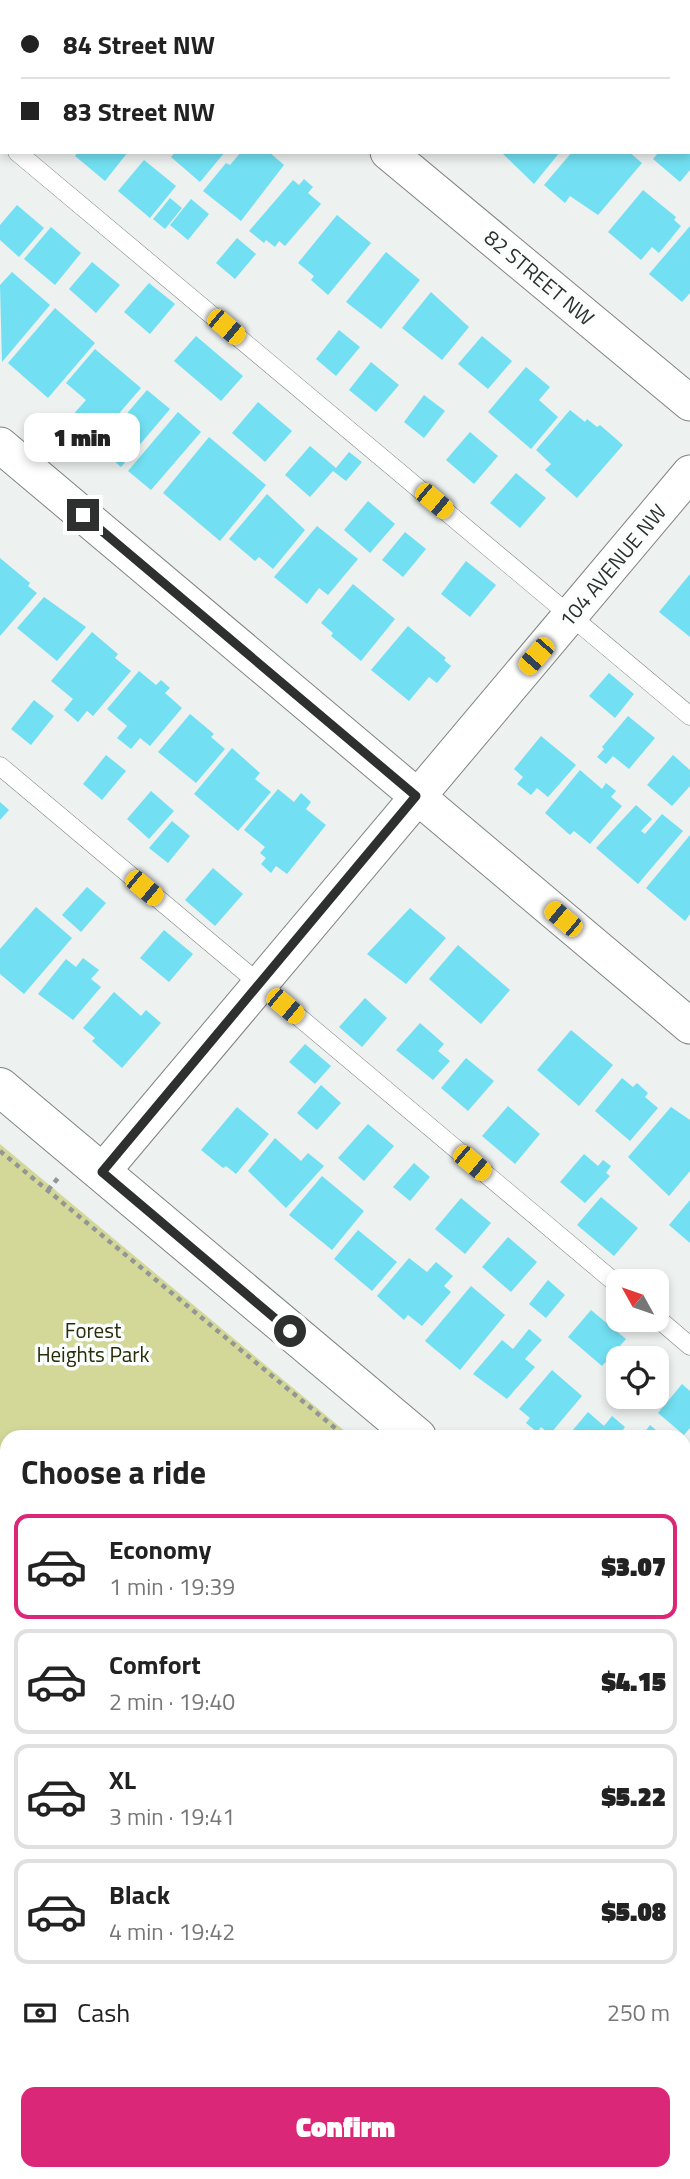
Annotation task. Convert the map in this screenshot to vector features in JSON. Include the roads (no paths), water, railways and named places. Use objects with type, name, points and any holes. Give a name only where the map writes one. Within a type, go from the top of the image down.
[{"type":"main road","points":[[0,1087],[409,1430]]},
{"type":"street","name":"82 STREET NW","points":[[390,154],[690,403]]},
{"type":"street","points":[[0,445],[690,1026]]},
{"type":"street","name":"104 AVENUE NW","points":[[102,1172],[690,473]]},
{"type":"lane","points":[[20,154],[690,716]]},
{"type":"lane","points":[[0,766],[606,1275]]},
{"type":"lane","points":[[669,1328],[690,1346]]},
{"type":"park label","name":"Forest Heights Park","points":[[93,1343]]}]
